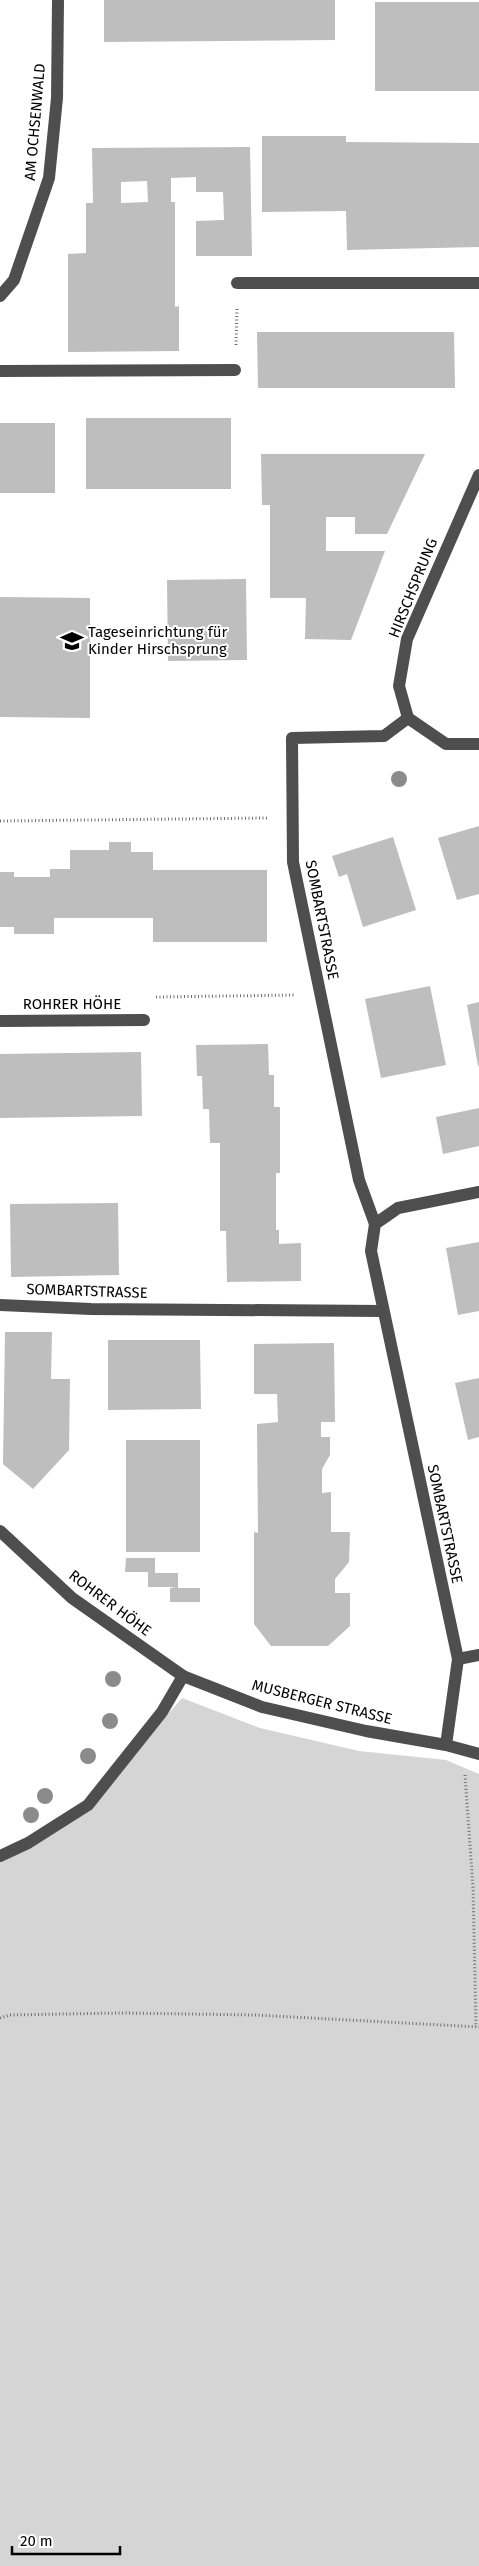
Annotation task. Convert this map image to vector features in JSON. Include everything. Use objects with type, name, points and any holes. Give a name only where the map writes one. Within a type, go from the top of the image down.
[{"type":"street","name":"AM OCHSENWALD","points":[[0,296],[14,280],[49,178],[57,98],[58,0]]},
{"type":"street","points":[[237,283],[479,283]]},
{"type":"street","points":[[0,371],[235,370]]},
{"type":"street","name":"HIRSCHSPRUNG","points":[[408,718],[399,686],[406,639],[479,475]]},
{"type":"street","points":[[408,718],[446,744],[479,744]]},
{"type":"street","name":"SOMBARTSTRASSE","points":[[408,718],[384,736],[292,738],[293,862],[359,1180],[375,1224],[371,1251],[458,1659],[446,1745]]},
{"type":"street","name":"ROHRER HÖHE","points":[[0,1020],[144,1020]]},
{"type":"street","points":[[375,1224],[398,1208],[479,1192]]},
{"type":"street","name":"SOMBARTSTRASSE","points":[[0,1305],[91,1309],[383,1311]]},
{"type":"street","name":"ROHRER HÖHE","points":[[0,1531],[72,1598],[183,1676]]},
{"type":"street","points":[[458,1659],[479,1655]]},
{"type":"street","points":[[0,1856],[28,1843],[88,1805],[162,1712],[183,1676]]},
{"type":"street","name":"MUSBERGER STRASSE","points":[[183,1676],[262,1707],[366,1731],[446,1745],[479,1754]]},
{"type":"path","points":[[235,370],[237,283]]},
{"type":"path","points":[[0,821],[293,818]]},
{"type":"path","points":[[144,1020],[145,998],[320,994]]},
{"type":"path","points":[[0,2018],[10,2015],[122,2013],[256,2015],[478,2027],[473,1887],[464,1751]]},
{"type":"shaded area","points":[[182,1698],[260,1728],[359,1751],[446,1760],[479,1774],[479,2566],[0,2566],[0,1856],[88,1805]]},
{"type":"building","points":[[104,0],[335,0],[335,40],[104,42]]},
{"type":"building","points":[[375,2],[479,2],[479,91],[375,91]]},
{"type":"building","points":[[262,136],[346,136],[346,142],[479,143],[479,247],[347,250],[346,211],[262,212]]},
{"type":"building","points":[[250,147],[252,256],[196,256],[196,221],[224,220],[223,192],[196,192],[196,177],[171,178],[171,202],[175,202],[175,307],[179,306],[179,351],[68,352],[68,254],[86,253],[86,203],[93,203],[92,148]],"holes":[[[147,181],[148,202],[121,203],[121,182]]]},
{"type":"building","points":[[257,332],[454,332],[455,388],[258,388]]},
{"type":"building","points":[[86,418],[231,418],[231,489],[86,489]]},
{"type":"building","points":[[0,423],[55,423],[55,493],[0,493]]},
{"type":"building","points":[[261,454],[425,454],[387,534],[355,534],[355,517],[326,517],[326,551],[385,551],[351,640],[305,639],[306,598],[270,598],[270,505],[262,505]]},
{"type":"building","points":[[246,579],[247,660],[168,661],[167,580]]},
{"type":"building","points":[[0,597],[90,598],[90,718],[0,717]]},
{"type":"building","points":[[479,826],[479,894],[457,900],[438,838]]},
{"type":"building","points":[[393,837],[416,910],[363,927],[347,874],[339,877],[332,856]]},
{"type":"building","points":[[109,842],[131,842],[131,852],[153,852],[153,870],[267,870],[267,942],[153,942],[153,918],[54,918],[54,934],[14,934],[14,927],[0,927],[0,872],[14,872],[14,877],[50,877],[50,869],[70,869],[70,850],[109,850]]},
{"type":"building","points":[[430,986],[446,1065],[381,1078],[365,999]]},
{"type":"building","points":[[479,1002],[479,1066],[478,1066],[467,1005]]},
{"type":"building","points":[[268,1044],[269,1075],[274,1075],[274,1107],[280,1107],[280,1173],[276,1173],[276,1230],[279,1230],[279,1244],[301,1243],[301,1281],[227,1282],[226,1231],[220,1231],[220,1143],[210,1143],[209,1109],[203,1109],[202,1076],[197,1076],[196,1045]]},
{"type":"building","points":[[141,1052],[142,1116],[0,1118],[0,1054]]},
{"type":"building","points":[[479,1108],[479,1146],[443,1154],[436,1117]]},
{"type":"building","points":[[118,1203],[119,1275],[11,1277],[10,1204]]},
{"type":"building","points":[[479,1242],[479,1311],[458,1315],[446,1248]]},
{"type":"building","points":[[5,1332],[52,1332],[51,1379],[70,1379],[69,1450],[33,1489],[3,1464]]},
{"type":"building","points":[[108,1340],[200,1340],[201,1409],[108,1410]]},
{"type":"building","points":[[334,1343],[335,1422],[321,1422],[321,1437],[330,1437],[330,1455],[322,1469],[322,1493],[331,1492],[331,1532],[350,1532],[349,1562],[335,1579],[335,1593],[350,1593],[350,1626],[328,1646],[271,1646],[254,1624],[254,1532],[258,1533],[257,1424],[278,1422],[277,1394],[254,1394],[254,1344]]},
{"type":"building","points":[[479,1378],[479,1437],[468,1440],[455,1383]]},
{"type":"building","points":[[126,1440],[200,1440],[200,1552],[126,1552]]},
{"type":"building","points":[[126,1558],[155,1558],[155,1573],[178,1573],[178,1588],[200,1588],[200,1602],[170,1602],[170,1588],[176,1587],[148,1587],[148,1572],[125,1572]]},
{"type":"place","name":"Tageseinrichtung für Kinder Hirschsprung","points":[[72,641]]}]
